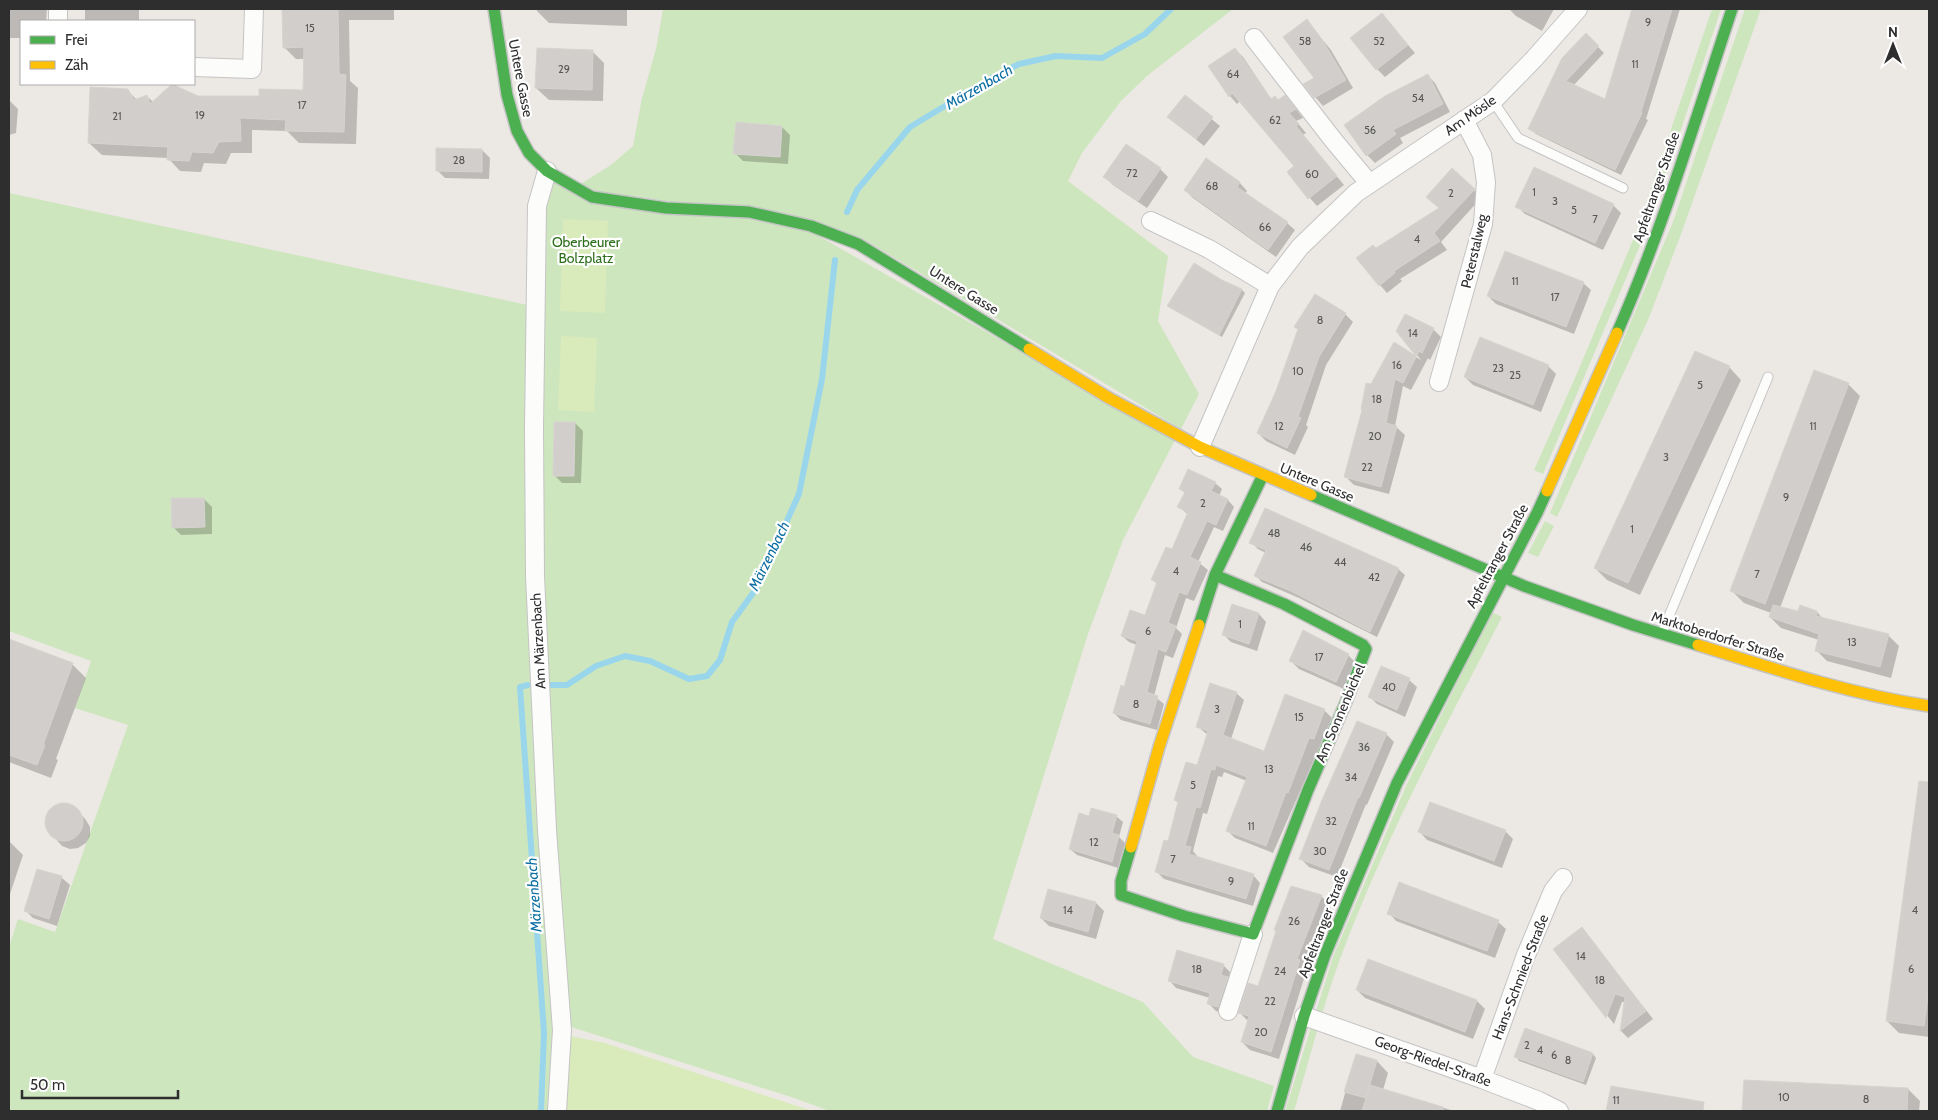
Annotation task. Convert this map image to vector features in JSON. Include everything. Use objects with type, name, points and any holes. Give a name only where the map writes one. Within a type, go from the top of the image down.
[{"type":"street","points":[[195,68],[252,69],[254,9]]},
{"type":"street","name":"Untere Gasse","points":[[494,9],[507,95],[517,131],[529,153],[547,171],[592,197],[666,208],[749,212],[811,226],[858,244],[1110,398],[1200,446],[1262,475],[1503,577]]},
{"type":"street","name":"Am Mösle","points":[[1200,446],[1270,286],[1300,247],[1356,193],[1369,183],[1493,101],[1534,59],[1578,9]]},
{"type":"street","name":"Apfeltranger Straße","points":[[1276,1111],[1304,1016],[1325,955],[1397,783],[1537,513],[1641,277],[1732,9]]},
{"type":"street","points":[[1254,38],[1369,183]]},
{"type":"street","name":"Peterstalweg","points":[[1439,382],[1483,224],[1486,182],[1482,155],[1464,120]]},
{"type":"street","name":"Am Märzenbach","points":[[547,171],[537,206],[534,428],[535,576],[547,830],[562,1030],[557,1111]]},
{"type":"street","points":[[1152,221],[1209,249],[1270,286]]},
{"type":"street","points":[[1253,934],[1184,916],[1121,895],[1121,881],[1159,748],[1215,575],[1262,475]]},
{"type":"street","name":"Am Sonnenbichel","points":[[1215,575],[1284,604],[1363,645],[1366,649],[1308,790],[1253,934],[1228,1011]]},
{"type":"street","name":"Marktoberdorfer Straße","points":[[1503,577],[1633,625],[1797,676],[1897,701],[1929,706]]},
{"type":"street","name":"Hans-Schmied-Straße","points":[[1482,1078],[1526,956],[1553,891],[1563,878]]},
{"type":"street","name":"Georg-Riedel-Straße","points":[[1304,1016],[1482,1078],[1559,1111]]},
{"type":"lane","points":[[1493,101],[1518,138],[1623,188]]},
{"type":"lane","points":[[1662,633],[1768,377]]},
{"type":"green space","points":[[663,9],[1233,9],[1147,76],[1121,101],[1082,153],[1068,181],[1168,256],[1158,321],[1199,394],[1181,429],[860,237],[579,185],[611,165],[633,146],[642,98],[656,49]]},
{"type":"green space","points":[[1712,9],[1721,9],[1652,217],[1543,474],[1534,470],[1635,235]]},
{"type":"green space","points":[[1745,9],[1761,9],[1680,237],[1648,320],[1557,517],[1550,513],[1673,222]]},
{"type":"green space","name":"Oberbeurer Bolzplatz","points":[[549,178],[810,231],[1175,440],[1123,540],[1088,634],[993,939],[1143,1002],[1193,1057],[1274,1086],[1267,1111],[830,1111],[565,1025],[539,528],[542,206]]},
{"type":"green space","points":[[9,193],[532,306],[558,1031],[553,1111],[9,1111],[9,947],[18,919],[55,932],[128,725],[75,708],[91,661],[9,631]]},
{"type":"green space","name":"Oberbeurer Bolzplatz","points":[[563,219],[608,221],[605,313],[560,311]]},
{"type":"green space","points":[[561,336],[597,338],[594,412],[558,410]]},
{"type":"green space","points":[[1545,521],[1554,526],[1538,557],[1528,553]]},
{"type":"green space","points":[[1492,612],[1502,617],[1395,828],[1357,915],[1333,978],[1294,1111],[1285,1111],[1333,957],[1406,786]]},
{"type":"green space","points":[[565,1035],[605,1043],[812,1111],[560,1111]]},
{"type":"building","points":[[282,9],[338,9],[339,74],[346,75],[344,132],[285,131],[286,120],[240,118],[241,141],[219,142],[213,153],[192,152],[189,161],[167,160],[168,147],[88,143],[90,87],[128,89],[134,100],[147,95],[150,104],[171,85],[198,96],[259,96],[259,89],[303,90],[304,47],[283,48]]},
{"type":"building","points":[[1632,9],[1672,9],[1642,113],[1615,170],[1528,129],[1562,58],[1586,33],[1599,46],[1566,81],[1605,99]]},
{"type":"building","points":[[1382,13],[1408,45],[1376,70],[1350,38]]},
{"type":"building","points":[[1307,19],[1323,41],[1346,80],[1314,98],[1303,84],[1314,78],[1283,37]]},
{"type":"building","points":[[537,48],[593,50],[592,90],[535,88]]},
{"type":"building","points":[[1235,48],[1271,99],[1275,96],[1278,100],[1285,95],[1296,109],[1289,113],[1299,124],[1296,126],[1337,176],[1308,199],[1287,172],[1294,166],[1232,93],[1229,97],[1208,66]]},
{"type":"building","points":[[1428,74],[1443,104],[1393,130],[1396,134],[1366,156],[1344,125],[1385,96]]},
{"type":"building","points":[[1185,95],[1213,117],[1196,139],[1167,117]]},
{"type":"building","points":[[736,122],[782,126],[780,157],[733,154]]},
{"type":"building","points":[[1126,144],[1161,168],[1138,201],[1103,177]]},
{"type":"building","points":[[436,148],[482,149],[482,172],[436,171]]},
{"type":"building","points":[[1206,158],[1240,182],[1237,187],[1288,222],[1268,250],[1184,190]]},
{"type":"building","points":[[1534,167],[1614,204],[1595,243],[1515,207]]},
{"type":"building","points":[[1452,168],[1475,189],[1434,233],[1440,241],[1394,271],[1395,273],[1379,286],[1356,258],[1373,245],[1376,248],[1439,208],[1426,197]]},
{"type":"building","points":[[1505,251],[1584,282],[1566,327],[1487,296]]},
{"type":"building","points":[[1194,263],[1222,280],[1242,289],[1219,335],[1167,306]]},
{"type":"building","points":[[1315,294],[1346,313],[1319,357],[1298,417],[1301,418],[1287,448],[1257,433],[1276,391],[1298,329],[1294,327]]},
{"type":"building","points":[[1405,314],[1434,328],[1422,353],[1419,351],[1403,383],[1395,379],[1386,423],[1397,426],[1381,487],[1344,477],[1362,410],[1366,383],[1371,384],[1394,342],[1416,356],[1396,331]]},
{"type":"building","points":[[1480,337],[1549,365],[1533,405],[1464,377]]},
{"type":"building","points":[[1695,351],[1730,366],[1628,583],[1594,568]]},
{"type":"building","points":[[1814,370],[1849,383],[1765,604],[1730,591]]},
{"type":"building","points":[[554,422],[575,422],[574,476],[553,476]]},
{"type":"building","points":[[1188,469],[1216,482],[1211,491],[1228,499],[1216,525],[1207,521],[1190,557],[1201,562],[1187,595],[1179,592],[1168,623],[1176,626],[1166,652],[1158,649],[1147,692],[1158,696],[1150,724],[1113,713],[1121,685],[1124,687],[1137,641],[1121,636],[1130,610],[1145,615],[1157,582],[1151,580],[1166,547],[1172,549],[1188,512],[1177,507],[1185,492],[1179,489]]},
{"type":"building","points":[[171,498],[204,498],[205,527],[172,528]]},
{"type":"building","points":[[1265,508],[1399,568],[1370,632],[1291,591],[1254,576],[1266,550],[1249,543]]},
{"type":"building","points":[[1232,604],[1259,613],[1249,644],[1222,635]]},
{"type":"building","points":[[1773,605],[1798,611],[1800,605],[1817,611],[1816,616],[1889,634],[1880,667],[1815,651],[1819,634],[1769,617]]},
{"type":"building","points":[[1303,630],[1349,654],[1336,682],[1289,661]]},
{"type":"building","points":[[9,639],[73,663],[37,765],[9,755]]},
{"type":"building","points":[[1381,666],[1410,678],[1397,710],[1368,697]]},
{"type":"building","points":[[1210,683],[1237,692],[1223,735],[1264,751],[1285,694],[1325,709],[1314,739],[1309,738],[1266,846],[1226,831],[1247,777],[1216,765],[1215,770],[1211,769],[1200,808],[1196,807],[1185,846],[1191,847],[1189,854],[1254,874],[1246,899],[1155,872],[1164,840],[1168,841],[1178,802],[1174,800],[1186,762],[1197,765],[1208,731],[1196,727]]},
{"type":"building","points":[[1357,721],[1387,733],[1358,797],[1329,870],[1299,859],[1322,800]]},
{"type":"building","points":[[1919,781],[1929,782],[1929,988],[1924,1026],[1886,1021]]},
{"type":"building","points":[[1430,802],[1506,830],[1494,861],[1418,832]]},
{"type":"building","points":[[64,803],[77,809],[83,822],[77,835],[64,841],[51,835],[45,822],[51,809]]},
{"type":"building","points":[[1091,808],[1117,815],[1112,833],[1119,835],[1112,862],[1069,849],[1079,813],[1089,816]]},
{"type":"building","points":[[37,869],[62,876],[49,919],[24,911]]},
{"type":"building","points":[[1399,882],[1499,920],[1487,951],[1387,914]]},
{"type":"building","points":[[1291,886],[1322,895],[1297,959],[1300,960],[1271,1052],[1241,1042],[1249,1016],[1238,1013],[1248,983],[1258,986],[1276,931],[1274,930]]},
{"type":"building","points":[[1048,889],[1096,902],[1088,932],[1040,918]]},
{"type":"building","points":[[1582,927],[1646,1011],[1620,1031],[1625,997],[1615,994],[1606,1018],[1553,949]]},
{"type":"building","points":[[1177,950],[1224,964],[1221,975],[1228,977],[1218,1007],[1207,1004],[1210,993],[1168,981]]},
{"type":"building","points":[[1368,959],[1477,1000],[1465,1032],[1356,990]]},
{"type":"building","points":[[1525,1028],[1593,1053],[1583,1082],[1514,1057]]},
{"type":"building","points":[[1356,1054],[1377,1060],[1366,1098],[1344,1092]]},
{"type":"building","points":[[1744,1080],[1908,1088],[1907,1111],[1742,1111]]},
{"type":"building","points":[[1370,1085],[1443,1107],[1443,1111],[1362,1111]]},
{"type":"building","points":[[1611,1086],[1704,1102],[1703,1111],[1606,1111]]},
{"type":"waterway","name":"Märzenbach","points":[[847,212],[857,190],[910,127],[988,80],[1019,64],[1056,56],[1102,58],[1145,34],[1171,9]]},
{"type":"waterway","name":"Märzenbach","points":[[550,685],[567,685],[596,666],[625,656],[650,661],[689,679],[707,676],[720,660],[732,622],[756,589],[799,494],[822,379],[835,260]]},
{"type":"waterway","name":"Märzenbach","points":[[528,685],[520,687],[544,1033],[541,1111]]},
{"type":"traffic: fast","points":[[494,9],[507,95],[517,131],[529,153],[547,171],[592,197],[666,208],[749,212],[811,226],[858,244],[1029,349]]},
{"type":"traffic: fast","points":[[1617,333],[1664,213],[1732,9]]},
{"type":"traffic: fast","points":[[1199,625],[1215,575],[1263,475]]},
{"type":"traffic: fast","points":[[1277,1111],[1304,1016],[1325,955],[1397,783],[1547,491]]},
{"type":"traffic: fast","points":[[1311,495],[1524,586],[1633,625],[1698,645]]},
{"type":"traffic: fast","points":[[1131,847],[1121,881],[1121,895],[1184,916],[1253,934],[1308,790],[1346,702],[1366,649],[1363,645],[1284,604],[1215,575]]},
{"type":"traffic: slow","points":[[1547,491],[1617,333]]},
{"type":"traffic: slow","points":[[1029,349],[1109,398],[1200,447],[1311,495]]},
{"type":"traffic: slow","points":[[1131,847],[1159,747],[1199,625]]},
{"type":"traffic: slow","points":[[1698,645],[1841,688],[1929,706]]}]
